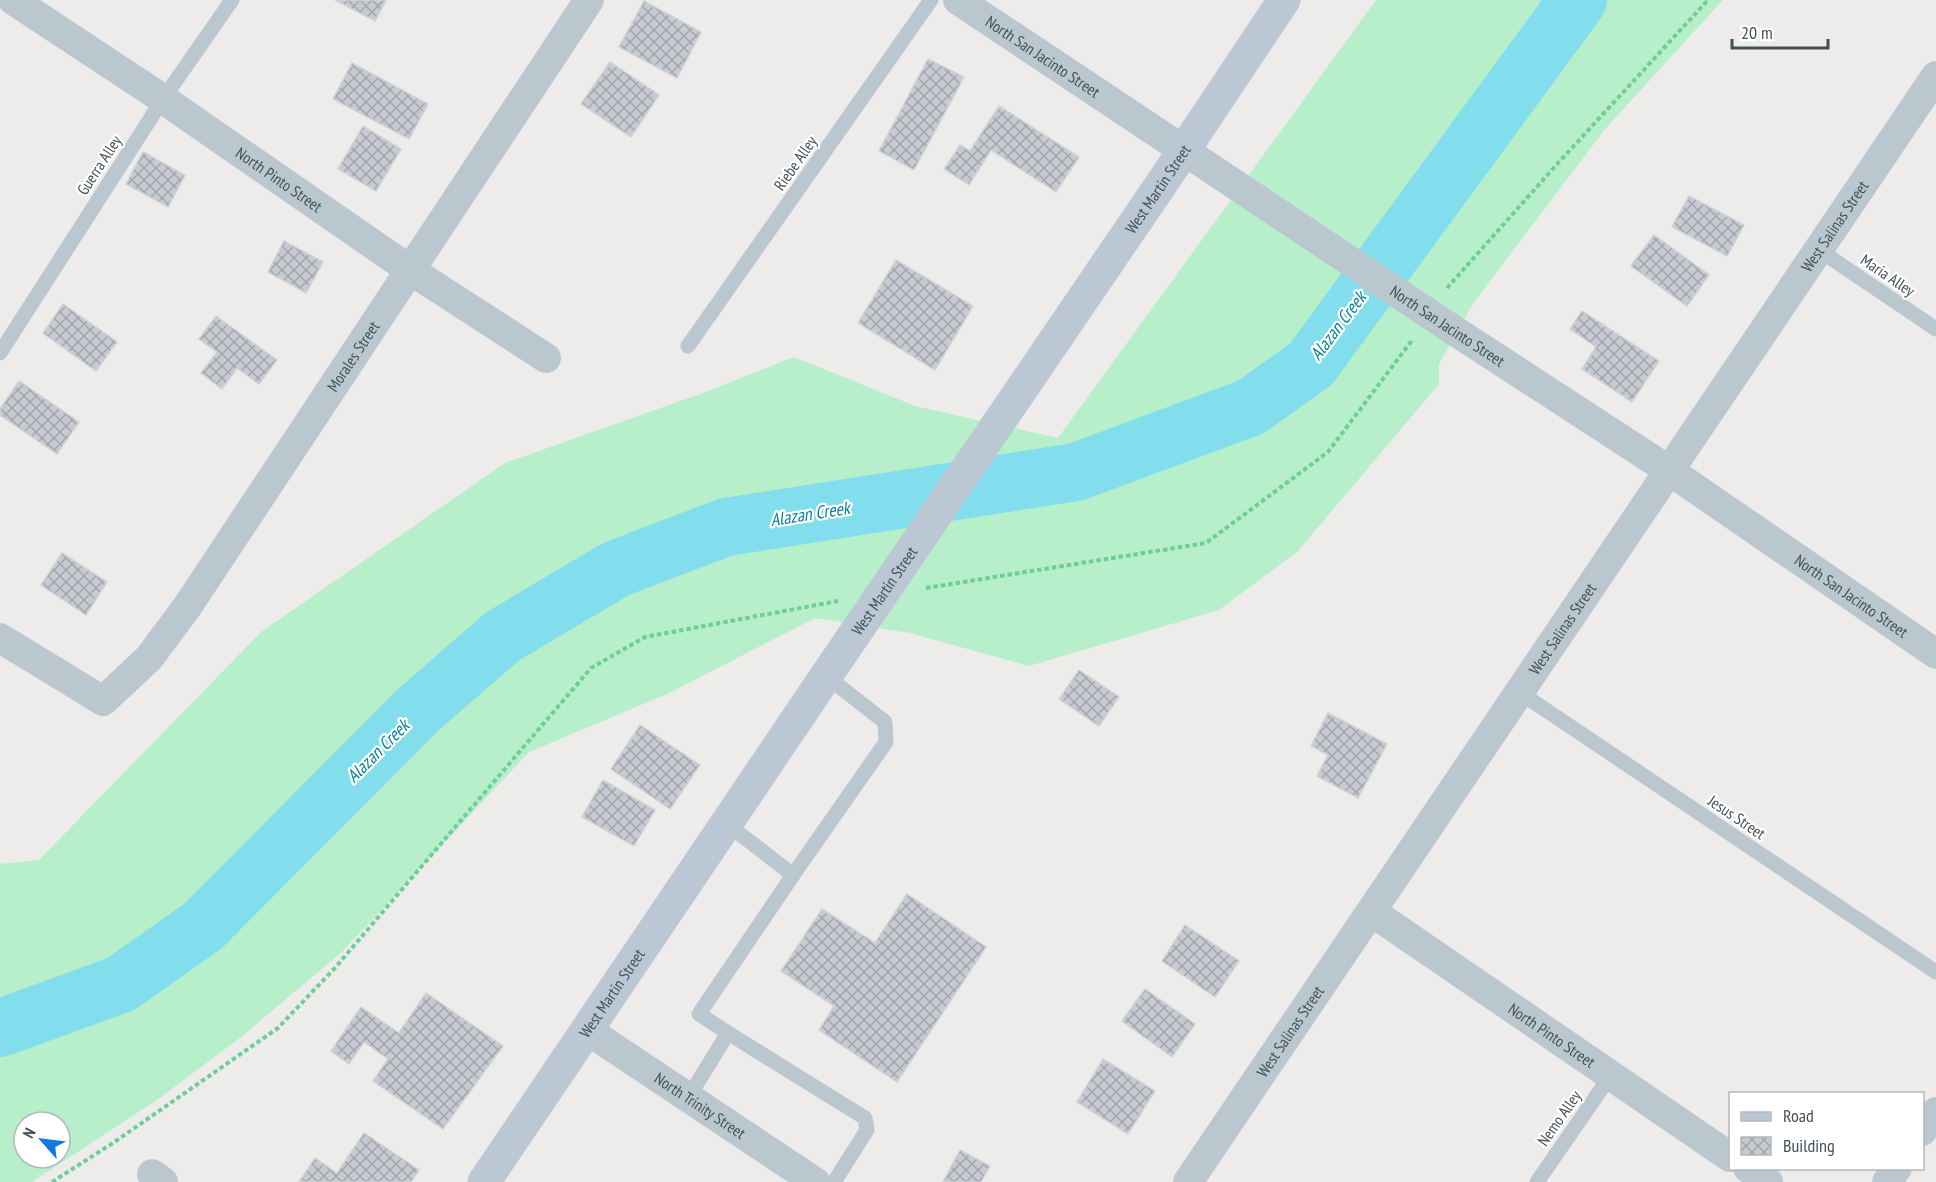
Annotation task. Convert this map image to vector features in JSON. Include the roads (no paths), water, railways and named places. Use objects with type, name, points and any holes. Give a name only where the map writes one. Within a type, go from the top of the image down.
[{"type":"main road","name":"West Martin Street","points":[[484,1182],[1284,0]]},
{"type":"street","name":"North Pinto Street","points":[[12,0],[163,99],[410,270],[546,358]]},
{"type":"street","name":"Morales Street","points":[[0,638],[103,701],[149,658],[187,607],[589,0]]},
{"type":"street","name":"North San Jacinto Street","points":[[958,0],[1455,331],[1670,471],[1936,654]]},
{"type":"street","name":"West Salinas Street","points":[[1188,1182],[1936,76]]},
{"type":"street","name":"North Pinto Street","points":[[1372,912],[1729,1156]]},
{"type":"street","name":"North Trinity Street","points":[[587,1030],[815,1182]]},
{"type":"street","points":[[1924,1130],[1936,1112]]},
{"type":"street","points":[[1751,1170],[1767,1182]]},
{"type":"lane","name":"Guerra Alley","points":[[0,353],[163,99],[232,0]]},
{"type":"lane","name":"Riebe Alley","points":[[688,346],[931,0]]},
{"type":"lane","name":"Maria Alley","points":[[1819,250],[1936,329]]},
{"type":"lane","points":[[826,676],[885,722],[886,742],[793,874],[699,1014],[865,1118],[867,1130],[834,1182]]},
{"type":"lane","name":"Jesus Street","points":[[1519,692],[1936,972]]},
{"type":"lane","points":[[727,824],[793,874]]},
{"type":"lane","points":[[688,1098],[728,1033]]},
{"type":"lane","name":"Nemo Alley","points":[[1537,1182],[1611,1075]]},
{"type":"waterway","name":"Alazan Creek","points":[[0,1028],[121,984],[203,926],[418,710],[503,636],[616,569],[726,527],[1076,472],[1251,407],[1311,364],[1578,0]]}]
